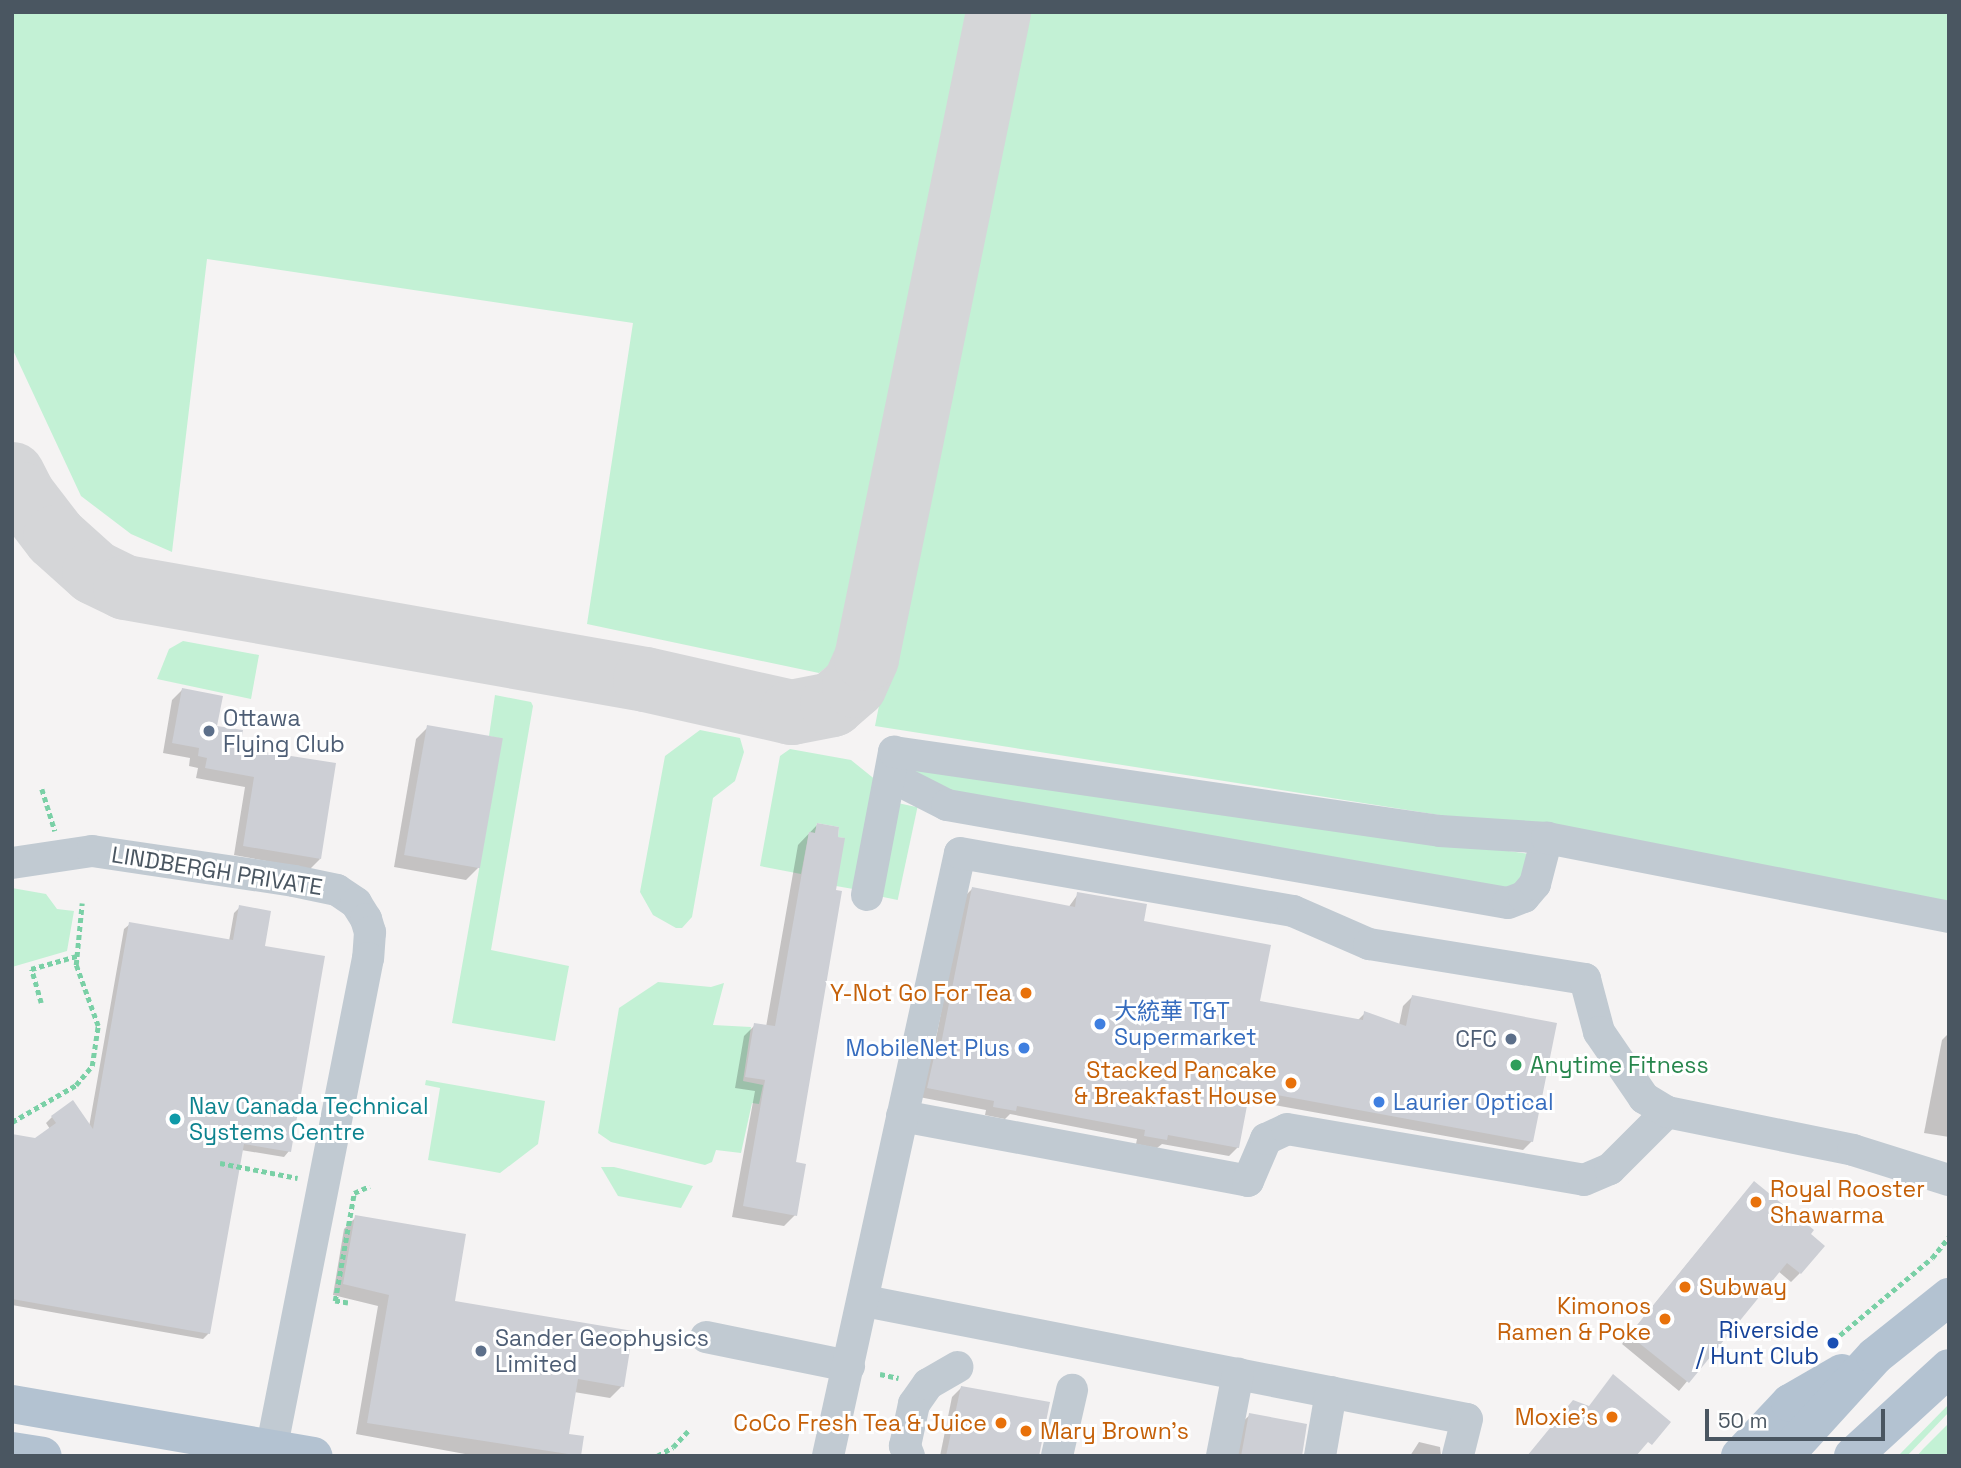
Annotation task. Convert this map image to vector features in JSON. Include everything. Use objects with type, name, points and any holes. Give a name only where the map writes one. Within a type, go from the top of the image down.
[{"type":"main road","points":[[1784,1456],[1875,1356],[1949,1297]]},
{"type":"main road","points":[[1740,1456],[1790,1403],[1875,1356]]},
{"type":"main road","points":[[1853,1456],[1949,1368]]},
{"type":"main road","points":[[12,1404],[271,1452],[314,1456]]},
{"type":"main road","points":[[12,1451],[43,1456]]},
{"type":"street","points":[[884,758],[947,805],[1508,903],[1524,897],[1535,884],[1548,838]]},
{"type":"street","points":[[884,758],[1440,831],[1548,838],[1949,917]]},
{"type":"street","points":[[867,895],[884,758]]},
{"type":"street","name":"LINDBERGH PRIVATE","points":[[12,863],[65,852],[99,852],[305,883],[337,890],[356,903],[370,932],[368,958],[271,1452]]},
{"type":"street","points":[[828,1456],[865,1301],[902,1116],[960,853],[1293,911],[1369,944],[1585,979],[1599,1032],[1644,1098],[1667,1112],[1853,1150],[1949,1180]]},
{"type":"street","points":[[902,1116],[1248,1181],[1266,1139],[1287,1129],[1584,1180],[1610,1169],[1667,1112]]},
{"type":"street","points":[[865,1301],[1467,1419],[1458,1456]]},
{"type":"street","points":[[706,1337],[849,1366]]},
{"type":"street","points":[[909,1456],[905,1446],[914,1404],[928,1384],[957,1367]]},
{"type":"street","points":[[1222,1456],[1238,1374]]},
{"type":"street","points":[[1057,1456],[1072,1390]]},
{"type":"street","points":[[1320,1456],[1331,1392]]},
{"type":"path","points":[[42,789],[56,836]]},
{"type":"path","points":[[12,1122],[76,1085],[92,1066],[98,1027],[80,984],[77,956],[82,903]]},
{"type":"path","points":[[41,1003],[30,968],[77,956]]},
{"type":"path","points":[[220,1163],[324,1183]]},
{"type":"path","points":[[348,1303],[335,1301],[354,1194],[370,1186]]},
{"type":"path","points":[[657,1456],[674,1447],[688,1431]]},
{"type":"green space","points":[[12,12],[979,12],[849,650],[819,673],[587,624],[633,323],[207,259],[172,552],[131,534],[81,496],[12,348]]},
{"type":"green space","points":[[1015,12],[1949,12],[1949,902],[1547,832],[875,726]]},
{"type":"green space","points":[[183,641],[259,655],[251,699],[157,679],[169,649]]},
{"type":"green space","points":[[495,695],[531,702],[533,706],[491,950],[569,966],[555,1041],[452,1023],[502,739],[489,736]]},
{"type":"green space","points":[[700,730],[740,738],[744,752],[735,781],[713,798],[692,917],[682,928],[676,928],[653,915],[640,892],[665,756]]},
{"type":"green space","points":[[790,749],[851,760],[877,781],[859,890],[836,886],[844,838],[838,837],[839,827],[817,823],[815,833],[809,832],[801,874],[760,866],[780,756]]},
{"type":"green space","points":[[897,767],[1012,779],[1536,855],[1511,895],[989,809]]},
{"type":"green space","points":[[893,802],[917,807],[898,900],[873,895]]},
{"type":"green space","points":[[12,888],[46,894],[57,909],[74,911],[67,951],[12,967]]},
{"type":"green space","points":[[658,982],[711,987],[724,983],[713,1025],[751,1027],[743,1081],[763,1085],[759,1104],[752,1103],[741,1153],[716,1150],[712,1162],[705,1165],[611,1142],[598,1133],[619,1008]]},
{"type":"green space","points":[[426,1080],[545,1101],[538,1144],[500,1173],[428,1160],[440,1088],[425,1085]]},
{"type":"green space","points":[[601,1167],[614,1167],[693,1186],[681,1208],[618,1196]]},
{"type":"green space","points":[[1949,1404],[1949,1412],[1907,1456],[1898,1456]]},
{"type":"green space","points":[[1949,1423],[1949,1456],[1917,1456],[1923,1449]]},
{"type":"building","points":[[182,688],[223,696],[217,726],[243,730],[240,748],[336,763],[321,859],[243,846],[254,777],[205,768],[207,758],[198,756],[199,748],[172,743]]},
{"type":"building","points":[[427,725],[503,738],[480,868],[404,855]]},
{"type":"building","points":[[817,823],[839,827],[838,837],[845,838],[836,890],[842,891],[796,1162],[806,1164],[797,1216],[743,1206],[765,1080],[745,1077],[754,1023],[775,1026],[809,832],[815,833]]},
{"type":"building","name":"大統華 T&T Supermarket","points":[[972,887],[1075,907],[1077,892],[1147,904],[1144,921],[1271,945],[1260,1001],[1363,1020],[1364,1011],[1406,1026],[1412,995],[1557,1023],[1533,1142],[1250,1090],[1239,1148],[1168,1135],[1167,1140],[1144,1136],[1145,1130],[1017,1106],[1016,1111],[993,1107],[994,1101],[927,1088],[936,1048],[940,1049]]},
{"type":"building","name":"Nav Canada Technical Systems Centre","points":[[239,905],[271,911],[265,946],[325,956],[291,1152],[244,1144],[210,1334],[12,1299],[12,1134],[35,1138],[56,1123],[51,1116],[73,1100],[93,1129],[129,922],[233,940]]},
{"type":"building","points":[[1754,1181],[1814,1230],[1811,1234],[1825,1246],[1801,1274],[1787,1263],[1689,1383],[1629,1335]]},
{"type":"building","name":"Sander Geophysics Limited","points":[[355,1215],[466,1234],[455,1301],[633,1331],[624,1387],[578,1379],[569,1434],[584,1436],[581,1456],[367,1423],[389,1295],[343,1284]]},
{"type":"building","name":"Moxie's","points":[[1613,1374],[1671,1422],[1652,1445],[1648,1442],[1636,1456],[1527,1456],[1573,1400],[1589,1406]]},
{"type":"building","points":[[961,1386],[1050,1402],[1039,1456],[946,1456]]},
{"type":"building","points":[[1249,1413],[1307,1424],[1302,1456],[1241,1456]]},
{"type":"taxiway","points":[[12,474],[22,494],[55,537],[94,572],[125,587],[645,679],[791,712],[832,704],[854,685],[866,658],[998,12]]},
{"type":"place","name":"Ottawa Flying Club","points":[[209,731]]},
{"type":"place","name":"Y-Not Go For Tea","points":[[1026,993]]},
{"type":"place","name":"大統華 T&T Supermarket","points":[[1100,1024]]},
{"type":"place","name":"CFC","points":[[1511,1039]]},
{"type":"place","name":"MobileNet Plus","points":[[1024,1048]]},
{"type":"place","name":"Anytime Fitness","points":[[1516,1065]]},
{"type":"place","name":"Stacked Pancake & Breakfast House","points":[[1291,1083]]},
{"type":"place","name":"Laurier Optical","points":[[1379,1102]]},
{"type":"place","name":"Nav Canada Technical Systems Centre","points":[[175,1119]]},
{"type":"place","name":"Royal Rooster Shawarma","points":[[1756,1202]]},
{"type":"place","name":"Subway","points":[[1685,1287]]},
{"type":"place","name":"Kimonos Ramen & Poke","points":[[1665,1319]]},
{"type":"place","name":"Riverside / Hunt Club","points":[[1833,1343]]},
{"type":"place","name":"Sander Geophysics Limited","points":[[481,1351]]},
{"type":"place","name":"Moxie's","points":[[1612,1417]]},
{"type":"place","name":"CoCo Fresh Tea & Juice","points":[[1001,1423]]},
{"type":"place","name":"Mary Brown's","points":[[1026,1431]]}]
